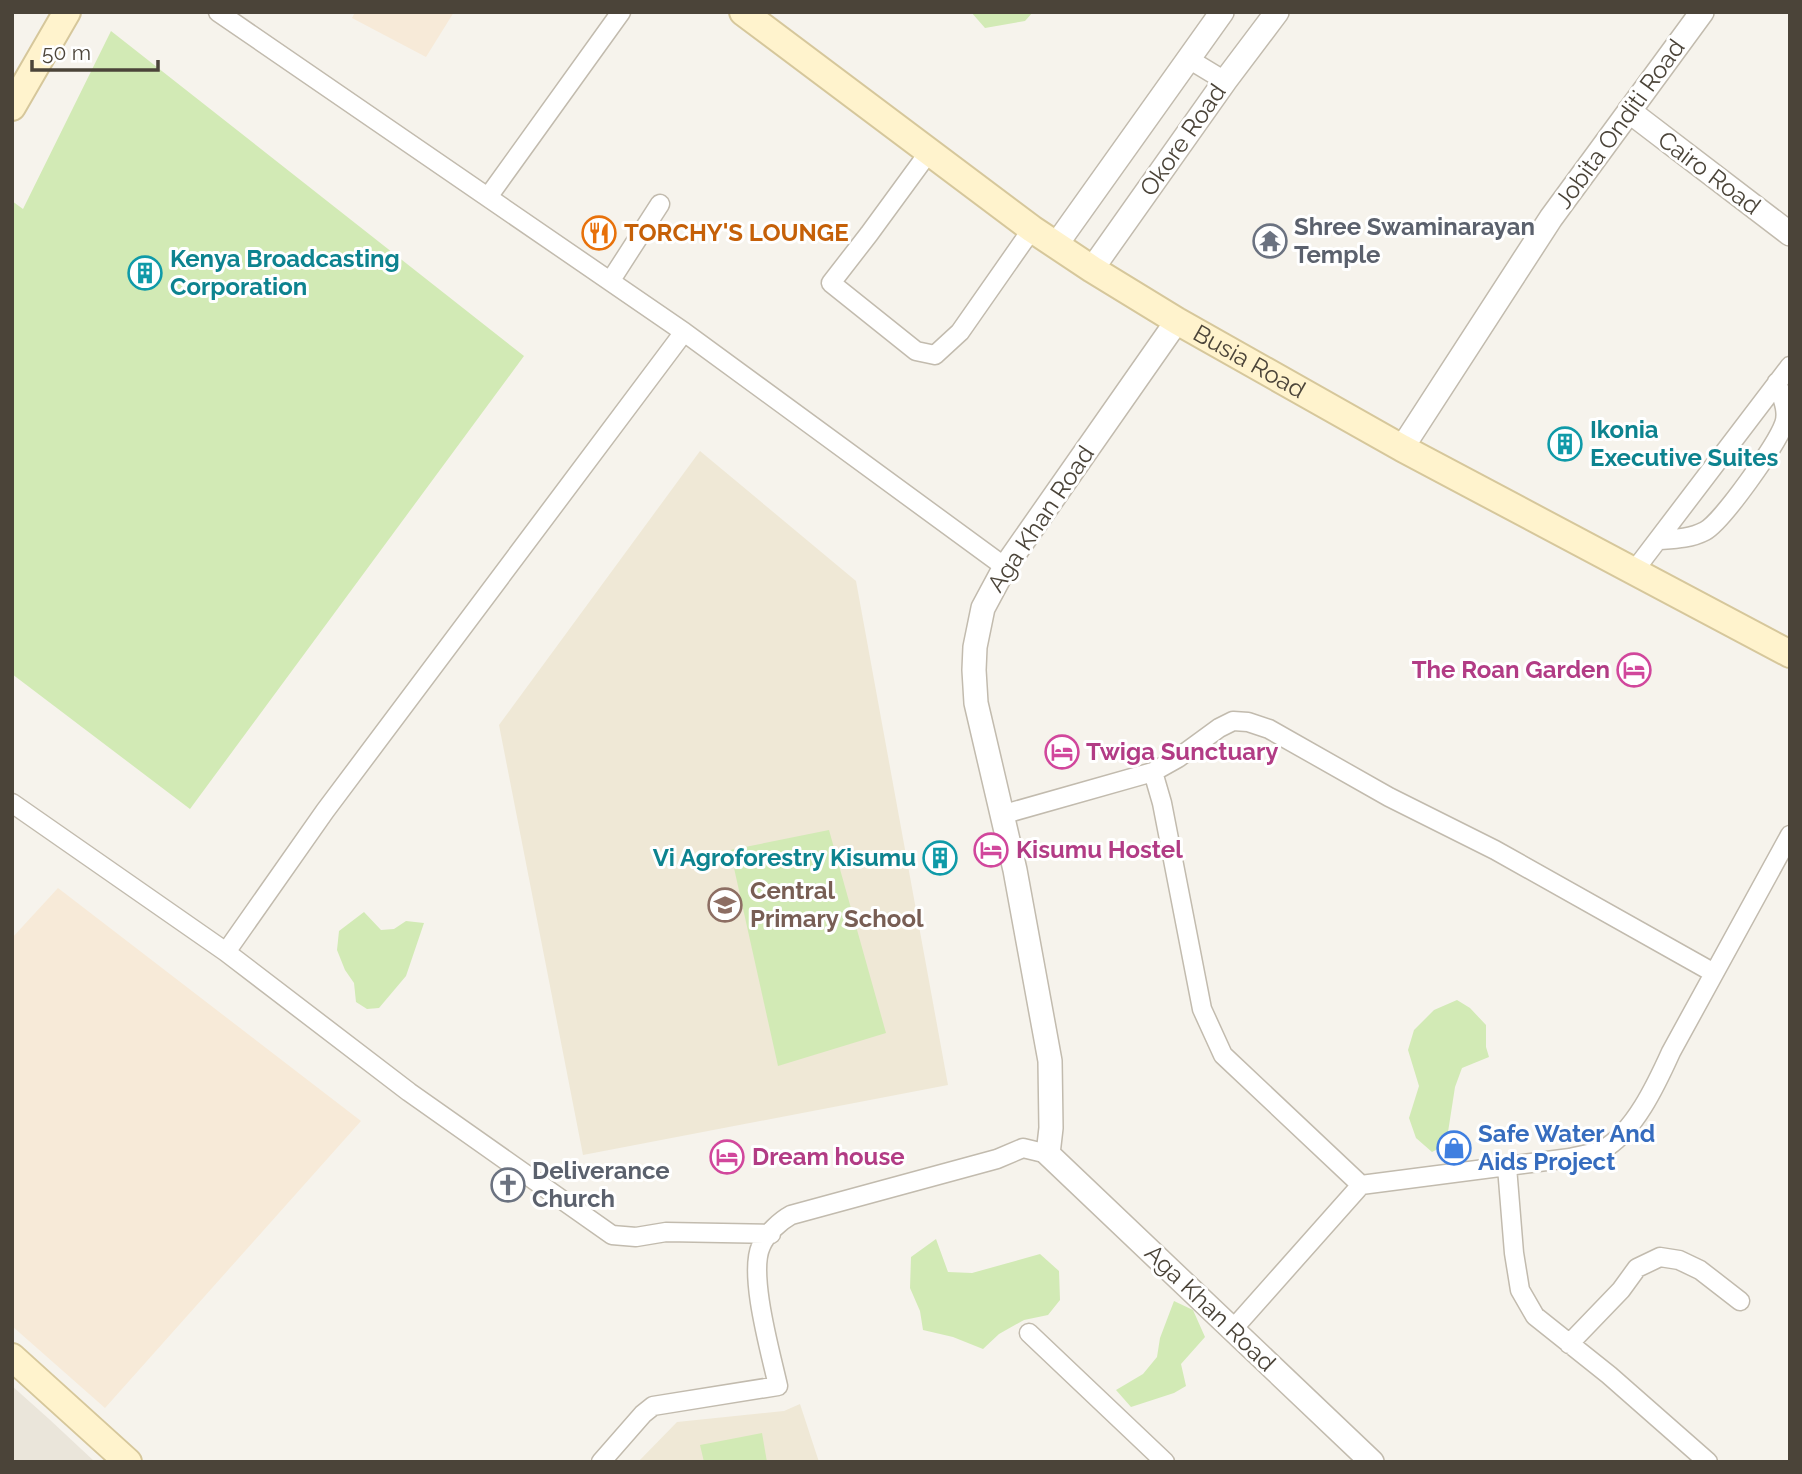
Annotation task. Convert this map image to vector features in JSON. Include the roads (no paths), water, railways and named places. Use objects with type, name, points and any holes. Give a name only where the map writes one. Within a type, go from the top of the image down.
[{"type":"main road","points":[[12,107],[67,12]]},
{"type":"main road","name":"Busia Road","points":[[743,12],[1032,229],[1092,269],[1177,321],[1402,448],[1790,654]]},
{"type":"main road","points":[[12,1357],[128,1462]]},
{"type":"street","points":[[218,12],[611,280],[1005,567]]},
{"type":"street","points":[[488,197],[621,12]]},
{"type":"street","name":"Okore Road","points":[[1056,245],[1222,12]]},
{"type":"street","name":"Okore Road","points":[[1092,269],[1225,80],[1277,12]]},
{"type":"street","name":"Jobita Onditi Road","points":[[1402,448],[1551,218],[1702,12]]},
{"type":"street","points":[[1187,58],[1225,80]]},
{"type":"street","name":"Cairo Road","points":[[1629,111],[1790,234]]},
{"type":"street","points":[[929,152],[831,283],[916,351],[934,355],[960,331],[1032,229]]},
{"type":"street","points":[[611,280],[660,204]]},
{"type":"street","name":"Aga Khan Road","points":[[1177,321],[1005,567],[983,608],[975,647],[976,703],[1015,870],[1049,1060],[1051,1128],[1048,1154],[1372,1462]]},
{"type":"street","points":[[226,952],[325,811],[684,332]]},
{"type":"street","points":[[1634,571],[1790,366]]},
{"type":"street","points":[[1658,540],[1688,537],[1714,526],[1764,459],[1785,423],[1786,411],[1777,382]]},
{"type":"street","points":[[1001,815],[1153,772],[1178,758],[1219,727],[1233,721],[1248,722],[1269,729],[1389,797],[1495,850],[1714,974]]},
{"type":"street","points":[[1153,772],[1164,812],[1202,1009],[1211,1033],[1223,1055],[1362,1185]]},
{"type":"street","points":[[12,803],[226,952],[409,1092],[612,1235],[636,1237],[666,1233],[771,1234]]},
{"type":"street","points":[[1233,1329],[1362,1185],[1570,1158],[1602,1150],[1623,1132],[1658,1079],[1790,835]]},
{"type":"street","points":[[601,1462],[653,1406],[778,1386],[756,1277],[761,1245],[781,1221],[791,1215],[997,1159],[1023,1148],[1048,1154]]},
{"type":"street","points":[[1507,1167],[1520,1290],[1535,1316],[1609,1375],[1708,1462]]},
{"type":"street","points":[[1569,1344],[1621,1290],[1637,1268],[1660,1257],[1679,1260],[1700,1270],[1740,1301]]},
{"type":"street","points":[[1029,1333],[1165,1462]]},
{"type":"place","name":"TORCHY'S LOUNGE","points":[[599,233]]},
{"type":"place","name":"Shree Swaminarayan Temple","points":[[1270,241]]},
{"type":"place","name":"Kenya Broadcasting Corporation","points":[[145,273]]},
{"type":"place","name":"Ikonia Executive Suites","points":[[1565,444]]},
{"type":"place","name":"The Roan Garden","points":[[1634,670]]},
{"type":"place","name":"Twiga Sunctuary","points":[[1062,752]]},
{"type":"place","name":"Kisumu Hostel","points":[[991,850]]},
{"type":"place","name":"Vi Agroforestry Kisumu","points":[[940,858]]},
{"type":"place","name":"Central Primary School","points":[[725,905]]},
{"type":"place","name":"Safe Water And Aids Project","points":[[1454,1148]]},
{"type":"place","name":"Dream house","points":[[727,1157]]},
{"type":"place","name":"Deliverance Church","points":[[508,1185]]}]
